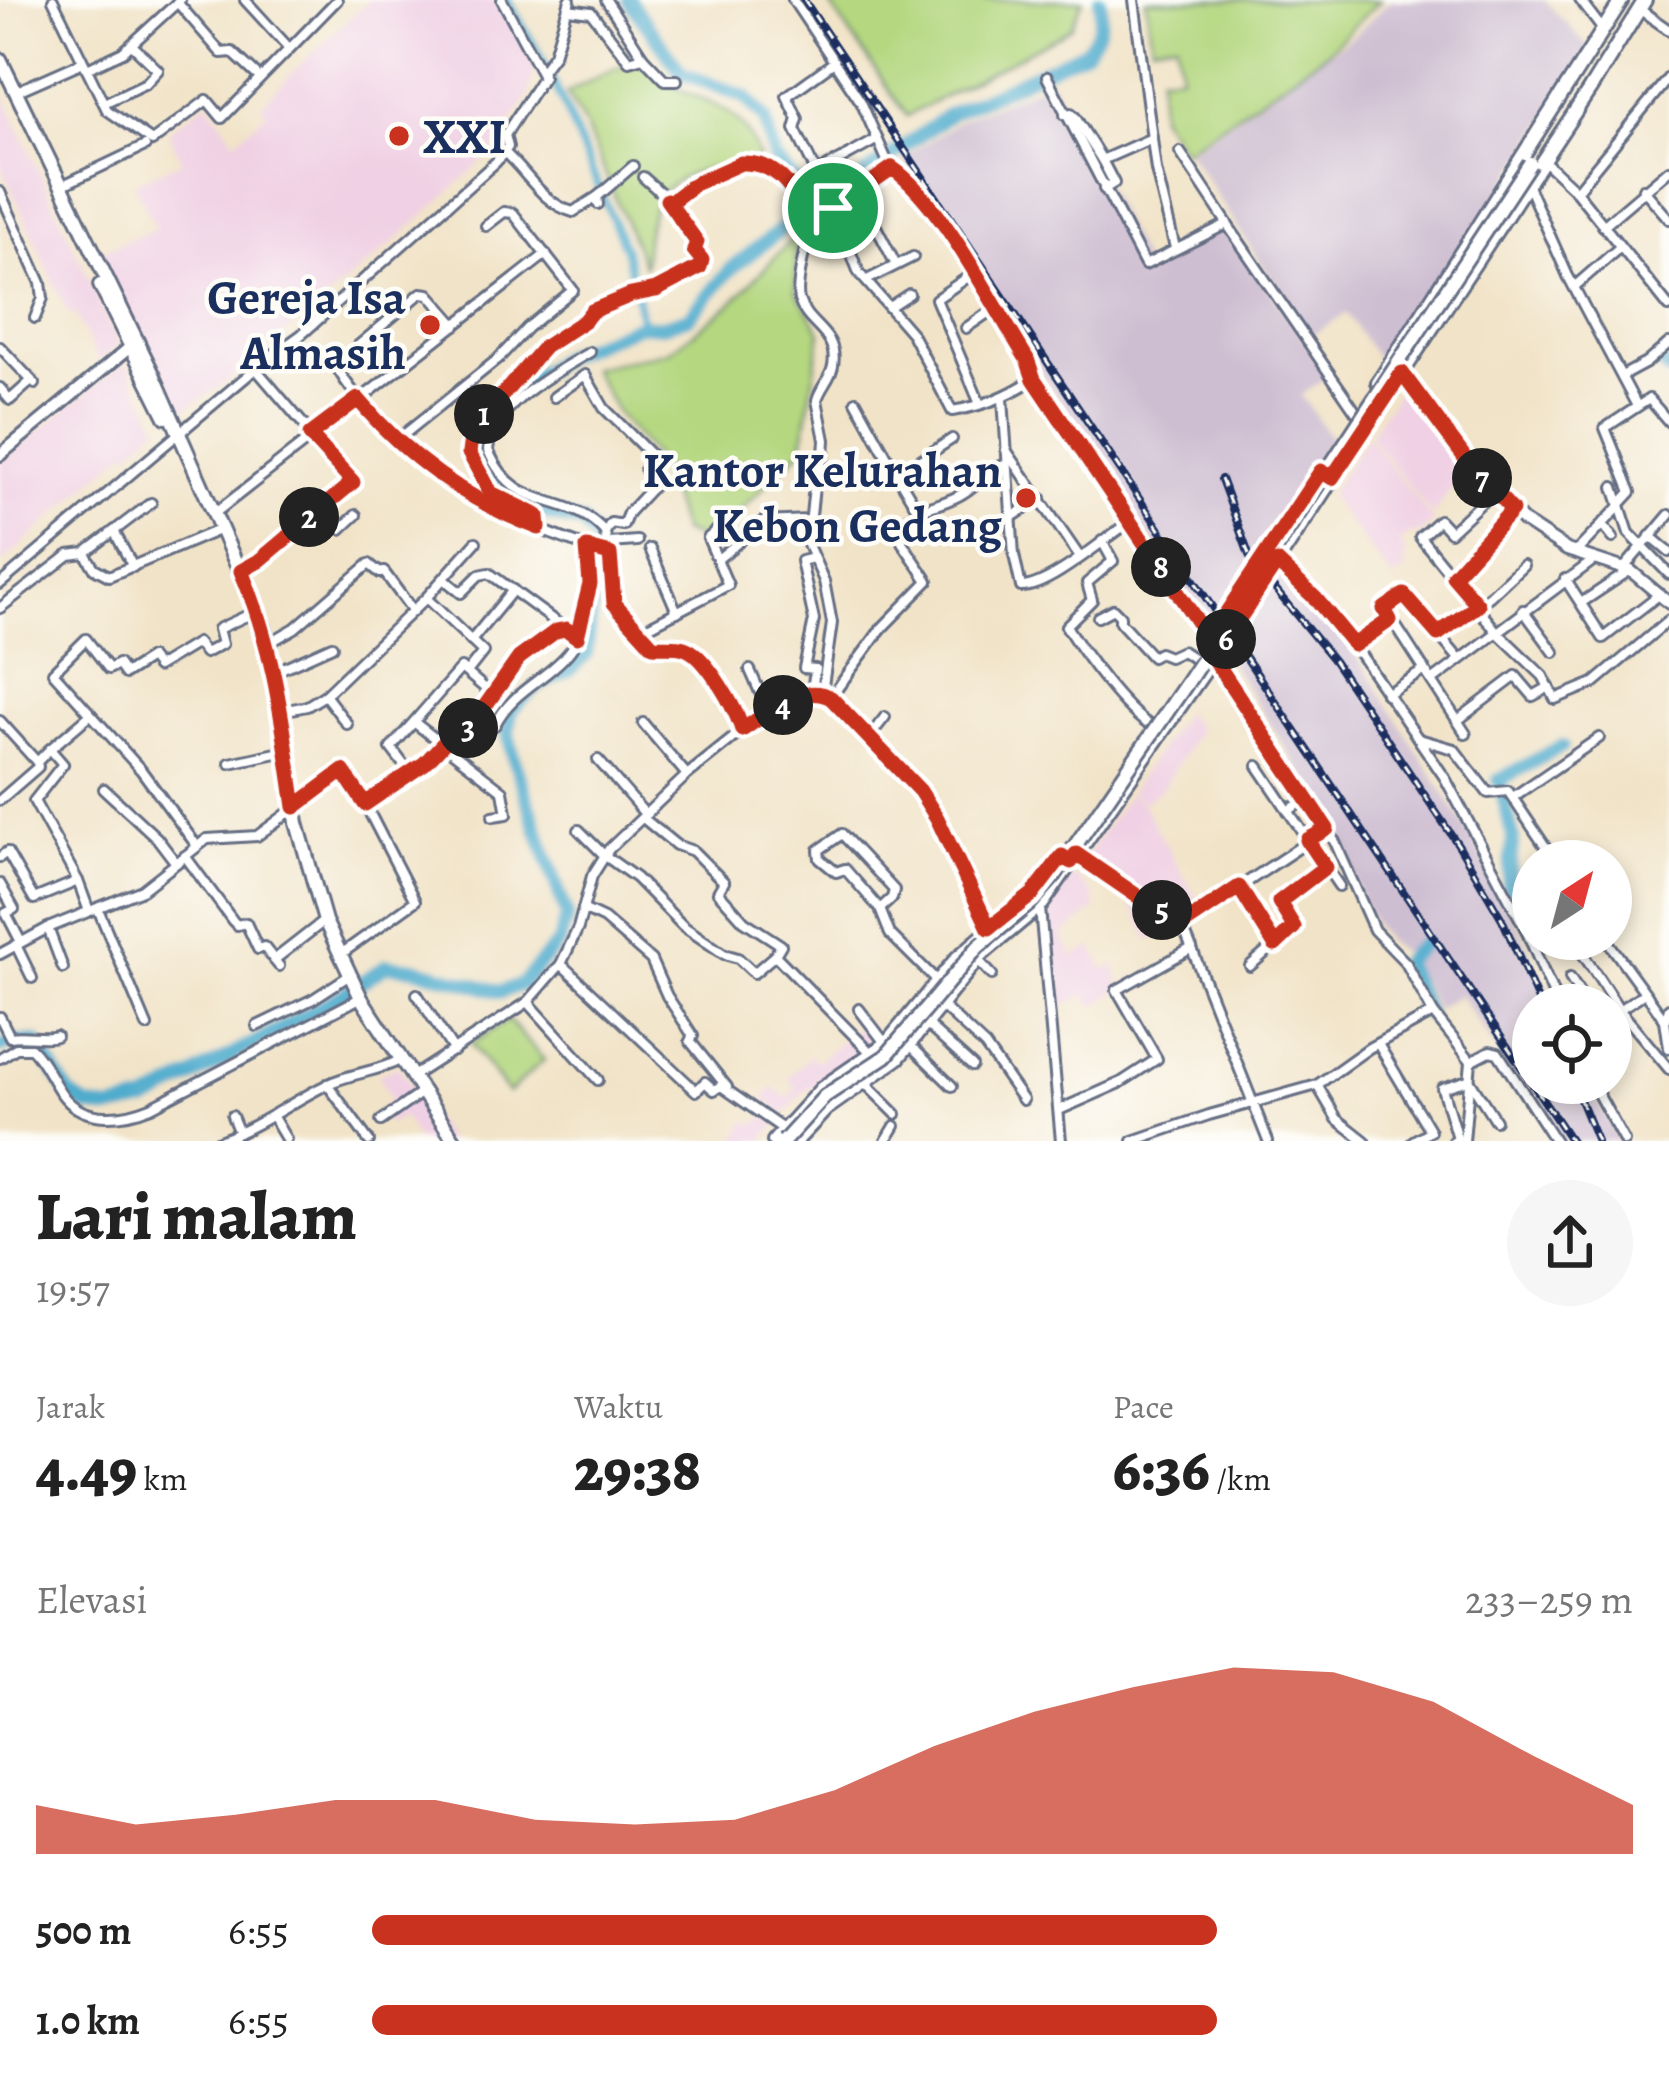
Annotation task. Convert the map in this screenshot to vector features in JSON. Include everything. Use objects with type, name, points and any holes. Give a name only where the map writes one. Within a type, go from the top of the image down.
[{"type":"main road","points":[[1536,161],[1556,139],[1604,31],[1634,2]]},
{"type":"main road","points":[[790,1138],[825,1096],[896,1046],[978,947],[1055,875],[1536,161],[1634,2]]},
{"type":"main road","points":[[1070,858],[1209,639],[1277,562],[1358,415],[1396,369],[1543,128],[1582,84],[1634,2]]},
{"type":"main road","points":[[0,59],[153,374],[272,641],[295,807],[325,920],[356,987],[455,1141]]},
{"type":"main road","points":[[0,76],[157,405],[174,429]]},
{"type":"main road","points":[[790,1138],[910,1045],[1070,858],[1213,658],[1254,584],[1396,369],[1527,184],[1543,128]]},
{"type":"main road","points":[[790,1138],[822,1088],[886,1044],[989,928],[1034,904]]},
{"type":"main road","points":[[399,1058],[422,1094]]},
{"type":"street","points":[[53,0],[104,103],[152,141],[207,100],[221,119],[337,0]]},
{"type":"street","points":[[245,0],[289,48]]},
{"type":"street","points":[[502,0],[545,67]]},
{"type":"street","points":[[606,0],[643,57],[665,79],[674,80]]},
{"type":"street","points":[[793,0],[864,107],[882,153],[908,179],[974,273],[1027,359],[1034,379],[1209,639]]},
{"type":"street","points":[[1134,0],[1152,138],[1175,248]]},
{"type":"street","points":[[1580,0],[1604,31]]},
{"type":"street","points":[[15,92],[132,45],[178,1],[220,53],[232,52],[259,77]]},
{"type":"street","points":[[1634,2],[1669,30]]},
{"type":"street","points":[[0,584],[174,429],[301,335],[473,186],[508,147],[506,135],[539,84],[569,4],[591,12],[628,60],[643,57]]},
{"type":"street","points":[[104,103],[146,83],[158,70],[132,45]]},
{"type":"street","points":[[816,172],[795,128],[798,119],[787,95],[834,62]]},
{"type":"street","points":[[1576,191],[1669,76]]},
{"type":"street","points":[[1047,77],[1145,265],[1227,224]]},
{"type":"street","points":[[1065,115],[1076,117],[1102,160],[1114,183],[1104,189]]},
{"type":"street","points":[[1102,160],[1152,138]]},
{"type":"street","points":[[804,180],[876,140]]},
{"type":"street","points":[[61,186],[145,146]]},
{"type":"street","points":[[504,152],[540,192],[573,212],[598,199],[633,166]]},
{"type":"street","points":[[1180,152],[1358,415]]},
{"type":"street","points":[[1536,161],[1576,191],[1669,308]]},
{"type":"street","points":[[667,200],[716,173],[741,163],[758,163],[776,170],[812,224],[798,296],[804,310],[828,335],[833,352],[831,373],[817,400],[825,440],[808,545],[824,581],[832,622],[822,694]]},
{"type":"street","points":[[812,224],[891,166]]},
{"type":"street","points":[[1603,226],[1669,170]]},
{"type":"street","points":[[539,528],[538,516],[501,500],[482,478],[469,453],[472,430],[544,347],[592,311],[665,286],[703,262],[694,250],[697,242],[692,234],[644,176]]},
{"type":"street","points":[[1527,184],[1637,406]]},
{"type":"street","points":[[1643,189],[1669,219]]},
{"type":"street","points":[[0,192],[41,283],[43,298],[35,318]]},
{"type":"street","points":[[858,192],[895,263]]},
{"type":"street","points":[[833,208],[859,272],[912,334],[925,372],[952,411],[1003,400],[1034,379]]},
{"type":"street","points":[[395,441],[573,290],[511,212],[486,226]]},
{"type":"street","points":[[1574,286],[1621,247]]},
{"type":"street","points":[[215,513],[546,254]]},
{"type":"street","points":[[868,280],[913,257]]},
{"type":"street","points":[[974,273],[936,298],[980,404]]},
{"type":"street","points":[[456,325],[429,294],[418,293],[336,361],[358,399],[395,441],[482,502],[592,549],[609,550],[637,541]]},
{"type":"street","points":[[890,307],[909,294]]},
{"type":"street","points":[[966,328],[995,308]]},
{"type":"street","points":[[1622,376],[1669,343]]},
{"type":"street","points":[[0,346],[33,383],[10,400],[0,388]]},
{"type":"street","points":[[0,455],[129,348]]},
{"type":"street","points":[[590,352],[512,408],[490,435],[488,451],[515,489],[578,512],[605,532],[614,603],[654,646],[680,646],[692,652],[735,706],[742,730]]},
{"type":"street","points":[[241,571],[353,482],[255,369]]},
{"type":"street","points":[[1396,369],[1512,510],[1547,539],[1627,569],[1664,598],[1603,638],[1565,579]]},
{"type":"street","points":[[554,397],[585,375],[604,408],[652,456],[645,469],[655,484],[621,526],[611,523],[605,532]]},
{"type":"street","points":[[1003,400],[1022,587],[1030,587],[1130,522]]},
{"type":"street","points":[[1575,553],[1631,492],[1605,429],[1652,400],[1669,422]]},
{"type":"street","points":[[856,401],[918,510]]},
{"type":"street","points":[[897,475],[952,439]]},
{"type":"street","points":[[1005,449],[1078,556]]},
{"type":"street","points":[[413,1076],[528,1002],[561,964],[604,855],[644,816],[742,730],[769,713],[822,694],[928,581],[902,542],[903,522],[918,510],[965,493],[989,471],[1006,464]]},
{"type":"street","points":[[1614,488],[1629,533],[1669,574]]},
{"type":"street","points":[[1494,491],[1450,532],[1439,520],[1420,537],[1497,632],[1543,676],[1556,699],[1594,683],[1669,620]]},
{"type":"street","points":[[1012,517],[1041,498]]},
{"type":"street","points":[[0,608],[69,555],[85,553],[151,503]]},
{"type":"street","points":[[321,507],[341,530],[356,515]]},
{"type":"street","points":[[1453,576],[1512,510]]},
{"type":"street","points":[[1581,603],[1627,569],[1640,546],[1669,515]]},
{"type":"street","points":[[640,631],[729,585],[708,535],[730,519]]},
{"type":"street","points":[[718,559],[763,523],[810,520]]},
{"type":"street","points":[[1602,523],[1613,538]]},
{"type":"street","points":[[85,553],[104,576],[222,529]]},
{"type":"street","points":[[114,530],[133,567]]},
{"type":"street","points":[[1650,536],[1669,553]]},
{"type":"street","points":[[1102,541],[1113,561],[1086,584],[1092,600],[1066,626],[1115,692],[1151,726]]},
{"type":"street","points":[[282,711],[307,706],[326,695],[476,542]]},
{"type":"street","points":[[495,724],[524,688],[571,650],[590,584],[592,549]]},
{"type":"street","points":[[650,549],[676,612]]},
{"type":"street","points":[[814,558],[801,561],[814,612],[804,668],[815,669],[822,694],[870,736],[920,791],[989,928]]},
{"type":"street","points":[[1432,681],[1595,559]]},
{"type":"street","points":[[1277,562],[1354,645],[1474,827],[1512,895]]},
{"type":"street","points":[[272,641],[369,564],[384,572],[412,610]]},
{"type":"street","points":[[1438,634],[1523,565]]},
{"type":"street","points":[[444,579],[461,593],[479,575],[489,573],[577,637]]},
{"type":"street","points":[[471,641],[513,590]]},
{"type":"street","points":[[1460,660],[1404,595],[1384,609],[1466,734]]},
{"type":"street","points":[[425,598],[483,653],[468,671]]},
{"type":"street","points":[[1098,617],[1113,609],[1152,657],[1160,653],[1169,658],[1182,651],[1196,660]]},
{"type":"street","points":[[1523,610],[1554,652]]},
{"type":"street","points":[[197,846],[142,770],[53,672],[86,639],[109,670],[118,664],[125,674],[150,658],[157,667],[197,643],[205,653],[222,644],[218,629],[258,611]]},
{"type":"street","points":[[1354,645],[1390,620]]},
{"type":"street","points":[[365,804],[442,747],[457,729],[471,726],[519,658],[566,629]]},
{"type":"street","points":[[274,672],[332,646]]},
{"type":"street","points":[[1213,658],[1327,829],[1374,930],[1403,959],[1433,1013],[1471,1061],[1464,1141]]},
{"type":"street","points":[[410,772],[391,748],[461,668],[494,696]]},
{"type":"street","points":[[750,670],[769,713]]},
{"type":"street","points":[[1386,694],[1425,670]]},
{"type":"street","points":[[1458,721],[1516,676],[1533,696],[1549,687]]},
{"type":"street","points":[[326,695],[347,724]]},
{"type":"street","points":[[37,762],[90,715]]},
{"type":"street","points":[[870,736],[885,717]]},
{"type":"street","points":[[0,721],[38,767],[0,800]]},
{"type":"street","points":[[415,723],[503,791],[508,814],[493,816]]},
{"type":"street","points":[[643,724],[687,776]]},
{"type":"street","points":[[1417,738],[1454,749],[1487,791],[1504,794],[1598,738]]},
{"type":"street","points":[[50,748],[63,764],[34,801],[93,910],[147,1026]]},
{"type":"street","points":[[230,763],[288,751]]},
{"type":"street","points":[[579,830],[636,878],[682,926],[738,958],[754,973],[776,955],[781,945],[743,920],[718,892],[724,882],[694,852],[676,845],[644,816],[598,760]]},
{"type":"street","points":[[1258,766],[1339,886]]},
{"type":"street","points":[[0,954],[48,928],[142,890],[197,846],[219,836],[257,836],[343,771],[415,901],[341,954]]},
{"type":"street","points":[[104,789],[157,838],[176,863]]},
{"type":"street","points":[[1504,794],[1539,840]]},
{"type":"street","points":[[1288,811],[1308,798]]},
{"type":"street","points":[[1181,926],[1327,829]]},
{"type":"street","points":[[880,909],[894,890],[842,834],[819,850],[820,859],[836,872],[845,869],[857,879],[880,909],[890,934],[938,982]]},
{"type":"street","points":[[0,857],[7,852],[34,899],[78,881]]},
{"type":"street","points":[[185,856],[232,921],[244,922],[258,949],[264,947],[277,963],[325,920]]},
{"type":"street","points":[[1070,858],[1181,926],[1268,1141]]},
{"type":"street","points":[[1250,966],[1294,927],[1279,902],[1325,867]]},
{"type":"street","points":[[0,884],[14,909],[6,913],[32,978]]},
{"type":"street","points":[[1239,887],[1275,945]]},
{"type":"street","points":[[1034,904],[1061,1141]]},
{"type":"street","points":[[581,911],[604,919],[651,960],[693,1036],[690,1041],[730,1092]]},
{"type":"street","points":[[48,928],[63,968]]},
{"type":"street","points":[[1059,1110],[1120,1083],[1157,1059],[1117,990],[1192,948]]},
{"type":"street","points":[[776,955],[873,1054]]},
{"type":"street","points":[[978,960],[992,975]]},
{"type":"street","points":[[1620,960],[1665,1020]]},
{"type":"street","points":[[561,964],[697,1091],[706,1082],[715,1090],[721,1086],[790,1138]]},
{"type":"street","points":[[1570,978],[1574,984]]},
{"type":"street","points":[[257,1026],[313,999],[356,987]]},
{"type":"street","points":[[0,1058],[16,1048],[31,1048],[72,1105],[96,1115],[124,1115],[151,1107],[356,987]]},
{"type":"street","points":[[417,994],[454,1051]]},
{"type":"street","points":[[1632,1001],[1643,994]]},
{"type":"street","points":[[528,1002],[598,1080]]},
{"type":"street","points":[[941,1004],[985,1046],[1023,1100]]},
{"type":"street","points":[[1669,1008],[1665,1020],[1669,1048]]},
{"type":"street","points":[[859,1009],[886,1044]]},
{"type":"street","points":[[1133,1141],[1317,1085],[1433,1013]]},
{"type":"street","points":[[0,1017],[8,1036],[56,1036]]},
{"type":"street","points":[[926,1024],[972,1066]]},
{"type":"street","points":[[1632,1030],[1669,1070]]},
{"type":"street","points":[[1378,1044],[1430,1131],[1413,1141]]},
{"type":"street","points":[[910,1045],[952,1086]]},
{"type":"street","points":[[1471,1061],[1490,1051],[1498,1053],[1556,1141]]},
{"type":"street","points":[[219,1141],[273,1117],[327,1084],[380,1070],[399,1058]]},
{"type":"street","points":[[1469,1080],[1495,1120]]},
{"type":"street","points":[[1453,1141],[1457,1138],[1442,1088],[1469,1080]]},
{"type":"street","points":[[864,1082],[896,1114]]},
{"type":"street","points":[[327,1084],[370,1141]]},
{"type":"street","points":[[1317,1085],[1337,1120],[1365,1141]]},
{"type":"street","points":[[381,1121],[422,1094]]},
{"type":"street","points":[[1604,1104],[1624,1141]]},
{"type":"street","points":[[232,1116],[239,1133]]},
{"type":"street","points":[[273,1117],[286,1139]]},
{"type":"street","points":[[886,1141],[895,1126]]},
{"type":"shaded area","points":[[369,0],[499,0],[535,64],[528,97],[490,155],[390,246],[225,383],[177,414],[99,252],[156,229],[134,183],[182,161],[168,132],[207,101],[235,141],[267,113],[261,105]]},
{"type":"shaded area","points":[[1390,0],[1544,0],[1591,49],[1387,374],[1346,313],[1309,337],[1188,151],[1357,33]]},
{"type":"shaded area","points":[[1052,81],[1145,266],[1227,226],[1328,376],[1301,395],[1336,446],[1228,605],[1242,620],[1277,569],[1327,615],[1467,829],[1512,913],[1512,960],[1534,960],[1545,984],[1512,984],[1512,1071],[1459,995],[1436,1009],[1406,955],[1375,926],[1345,851],[1326,818],[1329,814],[902,159],[961,119]]},
{"type":"shaded area","points":[[0,87],[119,345],[99,362],[75,314],[69,315],[0,164]]},
{"type":"shaded area","points":[[125,361],[159,426],[0,565],[0,463]]},
{"type":"shaded area","points":[[1403,384],[1466,467],[1433,516],[1369,435]]},
{"type":"shaded area","points":[[1367,437],[1434,522],[1400,543],[1407,569],[1393,579],[1328,496]]},
{"type":"shaded area","points":[[1184,712],[1198,730],[1162,789],[1143,802],[1130,792]]},
{"type":"shaded area","points":[[1129,793],[1142,804],[1205,913],[1150,940],[1121,886],[1084,859]]},
{"type":"shaded area","points":[[1073,875],[1094,896],[1097,908],[1063,935],[1073,957],[1092,947],[1105,970],[1115,965],[1121,988],[1094,1007],[1085,995],[1057,1008],[1050,907]]},
{"type":"shaded area","points":[[866,1021],[884,1044],[803,1092],[762,1141],[738,1141],[748,1121],[755,1125],[776,1108],[764,1098],[773,1088],[787,1098],[797,1088],[788,1078],[810,1056],[816,1062]]},
{"type":"shaded area","points":[[398,1066],[448,1141],[417,1141],[403,1116],[389,1125],[379,1112],[391,1099],[378,1075]]},
{"type":"shaded area","points":[[1535,1104],[1599,1104],[1619,1141],[1561,1141]]},
{"type":"green space","points":[[827,0],[1083,0],[1071,27],[1061,34],[907,116]]},
{"type":"green space","points":[[1146,0],[1380,0],[1326,53],[1183,151],[1159,115],[1160,75],[1181,74],[1177,41],[1152,45]]},
{"type":"green space","points":[[639,62],[671,85],[735,118],[759,159],[692,173],[664,190],[647,230],[644,267],[586,127],[567,93],[615,68]]},
{"type":"green space","points":[[796,235],[796,291],[821,332],[802,450],[708,542],[682,532],[661,465],[619,416],[591,368],[669,351],[731,304]]},
{"type":"green space","points":[[508,1020],[544,1060],[508,1093],[471,1044]]},
{"type":"waterway","points":[[508,0],[548,69],[625,249],[643,325]]},
{"type":"waterway","points":[[629,0],[682,73],[745,97],[765,119],[774,158],[811,206]]},
{"type":"waterway","points":[[0,1047],[36,1042],[69,1094],[87,1106],[109,1110],[147,1102],[340,996],[387,965],[501,992],[522,984],[559,942],[567,916],[516,766],[508,734],[511,710],[586,654],[597,541],[582,523],[521,508],[497,491],[477,451],[481,429],[505,397],[565,355],[639,325],[661,326],[689,317],[732,268],[811,206],[856,182],[949,114],[1085,51],[1099,27],[1100,0]]},
{"type":"waterway","points":[[1663,365],[1669,371]]},
{"type":"waterway","points":[[1508,888],[1513,837],[1499,780],[1562,746]]},
{"type":"waterway","points":[[1423,943],[1403,962],[1427,1014]]},
{"type":"railway","points":[[804,0],[1571,1141]]},
{"type":"railway","points":[[1221,479],[1251,560],[1334,661],[1459,846],[1502,919],[1531,984]]},
{"type":"railway","points":[[1582,1104],[1597,1141]]},
{"type":"place","name":"XXI","points":[[399,136]]},
{"type":"place","name":"Gereja Isa Almasih","points":[[430,325]]},
{"type":"place","name":"Kantor Kelurahan Kebon Gedang","points":[[1026,498]]},
{"type":"route","points":[[741,163],[758,163],[776,170],[814,222],[833,208],[892,168],[908,179],[1027,359],[1034,379],[1209,639],[1321,471],[1332,478],[1402,373],[1468,462],[1512,510],[1453,576],[1478,605],[1438,634],[1404,595],[1384,609],[1390,620],[1354,645],[1277,562],[1213,658],[1327,829],[1307,840],[1325,867],[1279,902],[1294,927],[1275,945],[1239,887],[1181,926],[1076,854],[1071,862],[1062,856],[1033,894],[989,928],[920,791],[831,698],[815,691],[803,694],[742,730],[735,706],[692,652],[680,646],[653,646],[616,606],[610,554],[587,548],[591,578],[577,637],[566,629],[556,631],[529,649],[509,668],[507,679],[469,728],[457,729],[425,763],[365,804],[343,771],[295,807],[274,672],[261,619],[241,571],[353,482],[310,435],[358,399],[387,434],[441,475],[497,511],[539,528],[538,516],[491,493],[469,453],[472,430],[552,340],[592,311],[656,290],[703,262],[694,250],[697,242],[667,200],[716,173],[741,163]]}]
